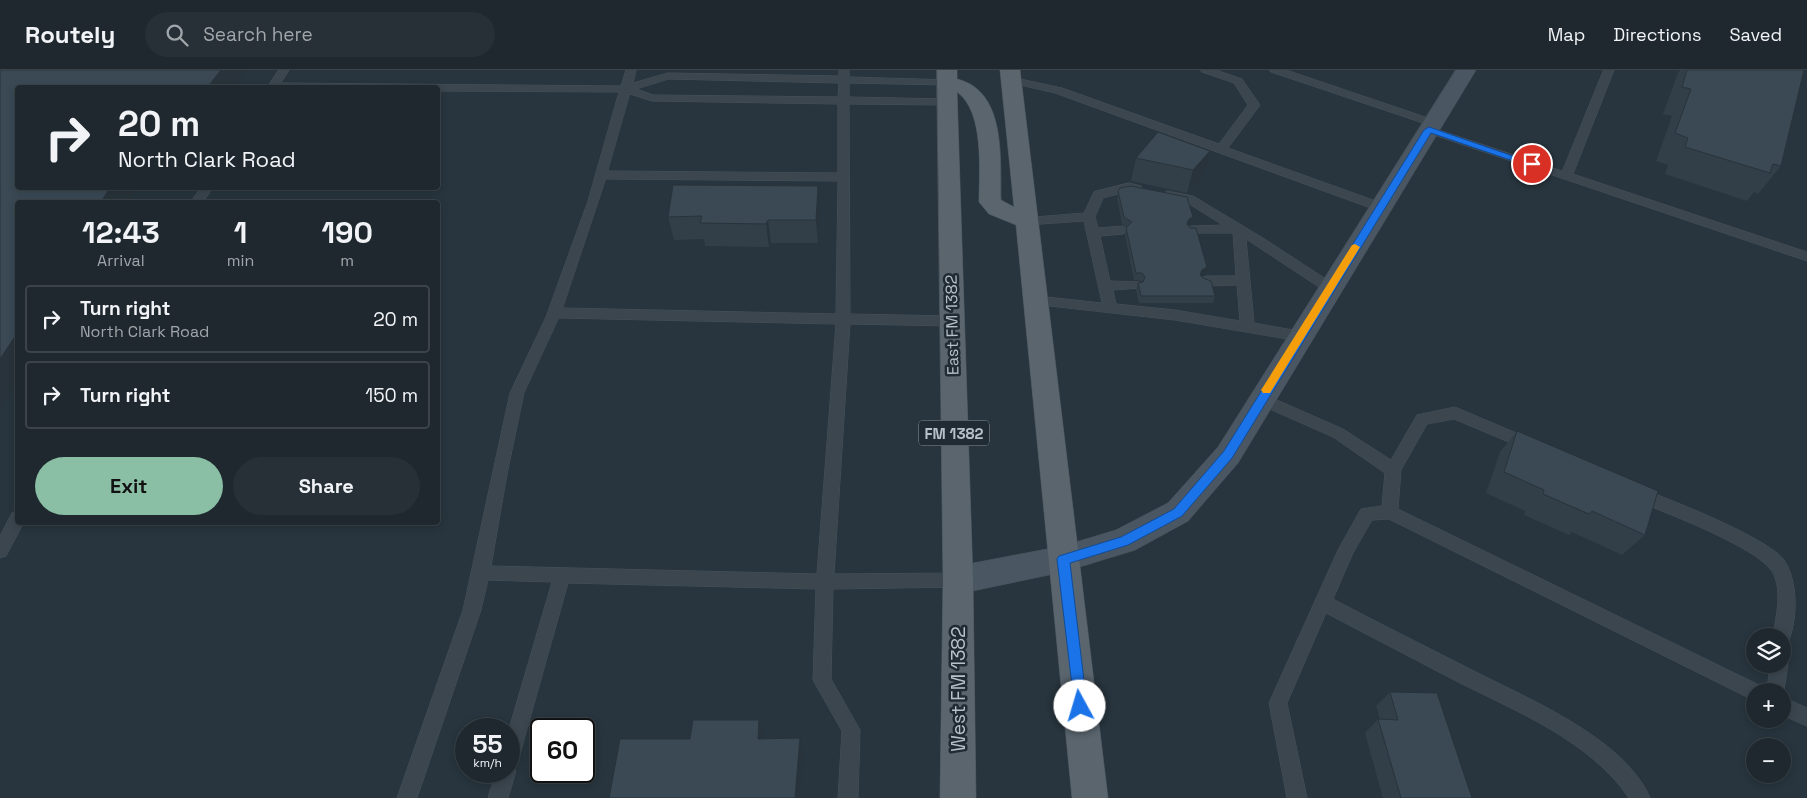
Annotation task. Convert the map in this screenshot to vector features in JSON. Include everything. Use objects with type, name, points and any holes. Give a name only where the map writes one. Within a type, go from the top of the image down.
[{"type":"main road","points":[[1005,73],[1037,301],[1063,559],[1090,798]]},
{"type":"main road","points":[[947,84],[968,90],[982,109],[988,128],[990,202],[997,209],[1027,222]]},
{"type":"main road","name":"East FM 1382","points":[[947,84],[958,580]]},
{"type":"main road","name":"West FM 1382","points":[[958,580],[958,798]]},
{"type":"street","points":[[958,580],[1063,559],[1124,541],[1178,512],[1228,455],[1299,336],[1464,70]]},
{"type":"lane","points":[[273,85],[284,70]]},
{"type":"lane","points":[[407,798],[472,610],[517,393],[554,313],[602,175],[631,70]]},
{"type":"lane","points":[[1206,70],[1238,82],[1254,105],[1221,149]]},
{"type":"lane","points":[[1275,70],[1566,176],[1807,257]]},
{"type":"lane","points":[[1566,176],[1609,70]]},
{"type":"lane","points":[[1005,73],[1058,90],[1380,207]]},
{"type":"lane","points":[[440,88],[626,89],[668,76],[844,75],[947,84]]},
{"type":"lane","points":[[844,75],[843,319],[825,582],[822,680],[850,730],[848,798]]},
{"type":"lane","points":[[626,89],[652,98],[844,100],[947,84]]},
{"type":"lane","points":[[602,175],[844,177]]},
{"type":"lane","points":[[1110,308],[1088,217],[1098,195],[1129,187],[1189,199],[1330,288]]},
{"type":"lane","points":[[1027,222],[1088,217]]},
{"type":"lane","points":[[1192,230],[1239,229]]},
{"type":"lane","points":[[1239,229],[1247,327]]},
{"type":"lane","points":[[1092,233],[1124,230]]},
{"type":"lane","points":[[1206,281],[1243,280]]},
{"type":"lane","points":[[1106,286],[1135,285]]},
{"type":"lane","points":[[1037,301],[1175,315],[1299,336]]},
{"type":"lane","points":[[554,313],[951,321]]},
{"type":"lane","points":[[1261,399],[1338,433],[1393,470]]},
{"type":"lane","points":[[1390,512],[1393,470],[1422,419],[1455,414],[1545,452]]},
{"type":"lane","points":[[1627,489],[1754,546],[1778,565],[1788,593],[1783,628]]},
{"type":"lane","points":[[1297,798],[1278,703],[1346,550],[1367,514],[1390,512],[1746,688]]},
{"type":"lane","points":[[0,551],[15,524]]},
{"type":"lane","points":[[481,573],[825,582],[958,580]]},
{"type":"lane","points":[[520,722],[562,575]]},
{"type":"lane","points":[[1323,603],[1521,705],[1573,735],[1616,766],[1640,798]]},
{"type":"lane","points":[[1791,709],[1807,717]]},
{"type":"lane","points":[[498,798],[502,783]]},
{"type":"building","points":[[0,70],[221,70],[209,85],[15,85],[15,190],[109,190],[102,200],[15,200],[15,336],[0,359]]},
{"type":"building","points":[[1687,70],[1804,70],[1781,166],[1773,164],[1770,173],[1685,147],[1688,138],[1675,133],[1691,89],[1682,87]]},
{"type":"building","points":[[1158,132],[1210,151],[1193,170],[1136,158]]},
{"type":"building","points":[[673,185],[818,186],[816,220],[768,220],[766,224],[700,223],[702,216],[668,217]]},
{"type":"building","points":[[1131,186],[1187,197],[1193,217],[1189,219],[1187,224],[1190,228],[1196,228],[1207,267],[1202,270],[1200,275],[1211,281],[1215,296],[1141,296],[1138,283],[1143,282],[1145,277],[1142,273],[1136,273],[1126,228],[1132,222],[1124,217],[1118,191],[1120,188]]},
{"type":"building","points":[[1517,431],[1658,491],[1645,535],[1592,511],[1589,514],[1543,494],[1544,490],[1504,472]]},
{"type":"building","points":[[1390,692],[1437,693],[1472,798],[1401,798],[1378,719],[1398,720]]},
{"type":"building","points":[[693,720],[759,720],[758,739],[800,738],[795,798],[609,798],[620,739],[690,739]]},
{"type":"slow traffic","points":[[1266,390],[1355,247]]},
{"type":"route","points":[[1080,706],[1063,559],[1124,541],[1178,512],[1228,455],[1285,359],[1429,130],[1532,164]]}]
